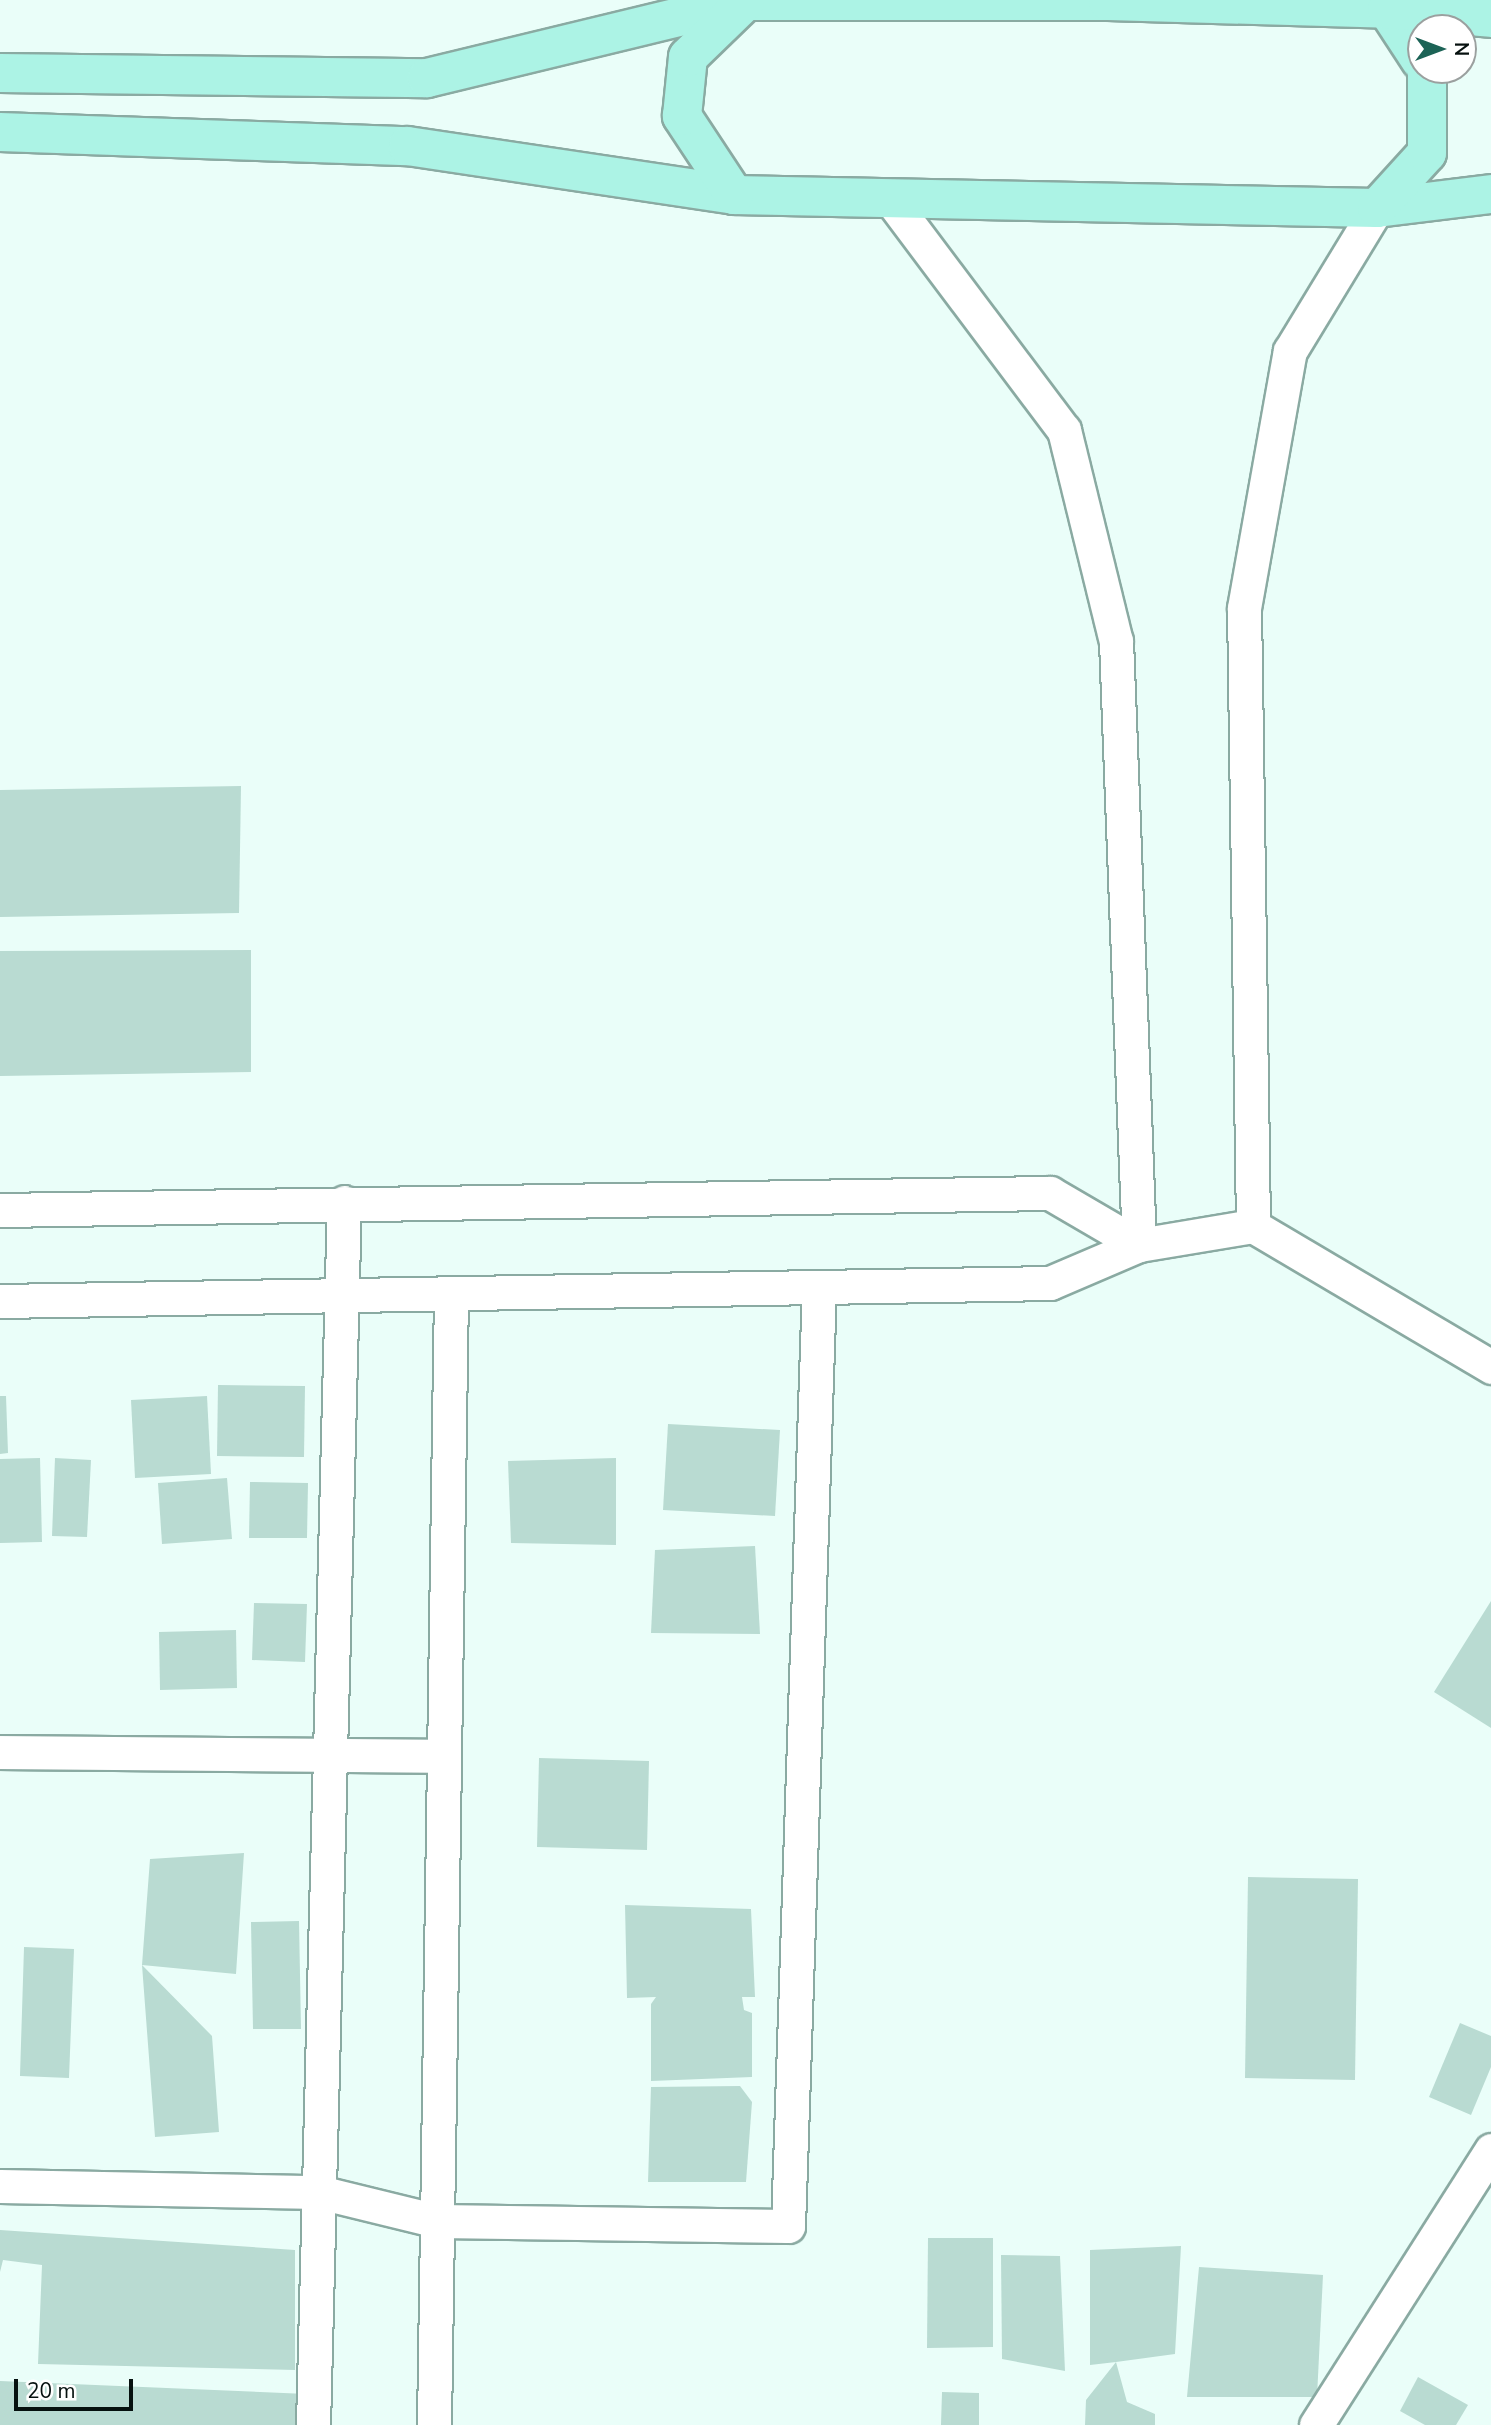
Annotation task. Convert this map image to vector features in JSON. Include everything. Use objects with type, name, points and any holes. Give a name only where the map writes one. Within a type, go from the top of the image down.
[{"type":"main road","points":[[734,195],[682,116],[688,58],[746,1]]},
{"type":"main road","points":[[0,73],[428,78],[746,1],[1108,1],[1387,9],[1491,18]]},
{"type":"main road","points":[[1387,9],[1407,40]]},
{"type":"main road","points":[[1377,208],[1427,153],[1427,84]]},
{"type":"main road","points":[[0,132],[408,146],[734,195],[1377,208],[1491,194]]},
{"type":"street","points":[[891,200],[1064,430],[1116,641],[1139,1245]]},
{"type":"street","points":[[1253,1226],[1244,608],[1290,351],[1377,208]]},
{"type":"street","points":[[0,1210],[344,1202],[1050,1194],[1139,1245]]},
{"type":"street","points":[[313,2425],[344,1202]]},
{"type":"street","points":[[0,1301],[341,1298],[1050,1283],[1139,1245],[1253,1226],[1491,1367]]},
{"type":"street","points":[[0,2186],[319,2192],[437,2221],[788,2226],[819,1288]]},
{"type":"street","points":[[434,2425],[451,1296]]},
{"type":"street","points":[[0,1752],[444,1756]]},
{"type":"street","points":[[1316,2425],[1491,2150]]},
{"type":"building","points":[[241,786],[239,913],[0,917],[0,790]]},
{"type":"building","points":[[251,950],[251,1072],[0,1076],[0,951]]},
{"type":"building","points":[[218,1385],[305,1386],[304,1457],[217,1456]]},
{"type":"building","points":[[0,1396],[6,1396],[8,1453],[0,1454]]},
{"type":"building","points":[[207,1396],[211,1474],[135,1478],[131,1400]]},
{"type":"building","points":[[668,1424],[780,1430],[775,1516],[663,1510]]},
{"type":"building","points":[[40,1458],[42,1542],[0,1543],[0,1459]]},
{"type":"building","points":[[55,1458],[91,1460],[87,1537],[52,1536]]},
{"type":"building","points":[[616,1458],[616,1545],[511,1543],[508,1461]]},
{"type":"building","points":[[227,1478],[232,1539],[162,1544],[158,1483]]},
{"type":"building","points":[[250,1482],[308,1483],[307,1538],[249,1538]]},
{"type":"building","points":[[755,1546],[760,1634],[651,1633],[655,1550]]},
{"type":"building","points":[[1491,1601],[1491,1728],[1434,1692]]},
{"type":"building","points":[[254,1603],[307,1604],[305,1662],[252,1660]]},
{"type":"building","points":[[236,1630],[237,1688],[160,1690],[159,1632]]},
{"type":"building","points":[[539,1758],[649,1761],[647,1850],[537,1847]]},
{"type":"building","points":[[244,1853],[236,1974],[142,1965],[150,1859]]},
{"type":"building","points":[[1248,1877],[1358,1879],[1355,2080],[1245,2078]]},
{"type":"building","points":[[625,1905],[751,1909],[755,1997],[742,1997],[744,2010],[752,2013],[752,2077],[651,2081],[651,2004],[656,1997],[627,1998]]},
{"type":"building","points":[[299,1921],[301,2029],[253,2029],[251,1922]]},
{"type":"building","points":[[24,1947],[74,1949],[69,2078],[20,2076]]},
{"type":"building","points":[[142,1965],[212,2036],[219,2132],[155,2137]]},
{"type":"building","points":[[1460,2023],[1491,2036],[1491,2067],[1471,2115],[1429,2097]]},
{"type":"building","points":[[740,2086],[752,2102],[746,2182],[648,2182],[651,2087]]},
{"type":"building","points":[[0,2230],[295,2250],[295,2370],[38,2364],[42,2265],[3,2260],[0,2272]]},
{"type":"building","points":[[928,2238],[993,2238],[993,2347],[927,2348]]},
{"type":"building","points":[[1181,2246],[1175,2354],[1090,2365],[1090,2250]]},
{"type":"building","points":[[1001,2255],[1060,2256],[1065,2371],[1002,2359]]},
{"type":"building","points":[[1199,2267],[1323,2275],[1317,2397],[1187,2397]]},
{"type":"building","points":[[1116,2362],[1127,2402],[1155,2414],[1155,2425],[1085,2425],[1086,2400]]},
{"type":"building","points":[[1418,2377],[1468,2405],[1456,2425],[1425,2425],[1400,2411]]},
{"type":"building","points":[[0,2381],[307,2394],[305,2425],[0,2425]]},
{"type":"building","points":[[942,2392],[979,2393],[979,2425],[941,2425]]}]
